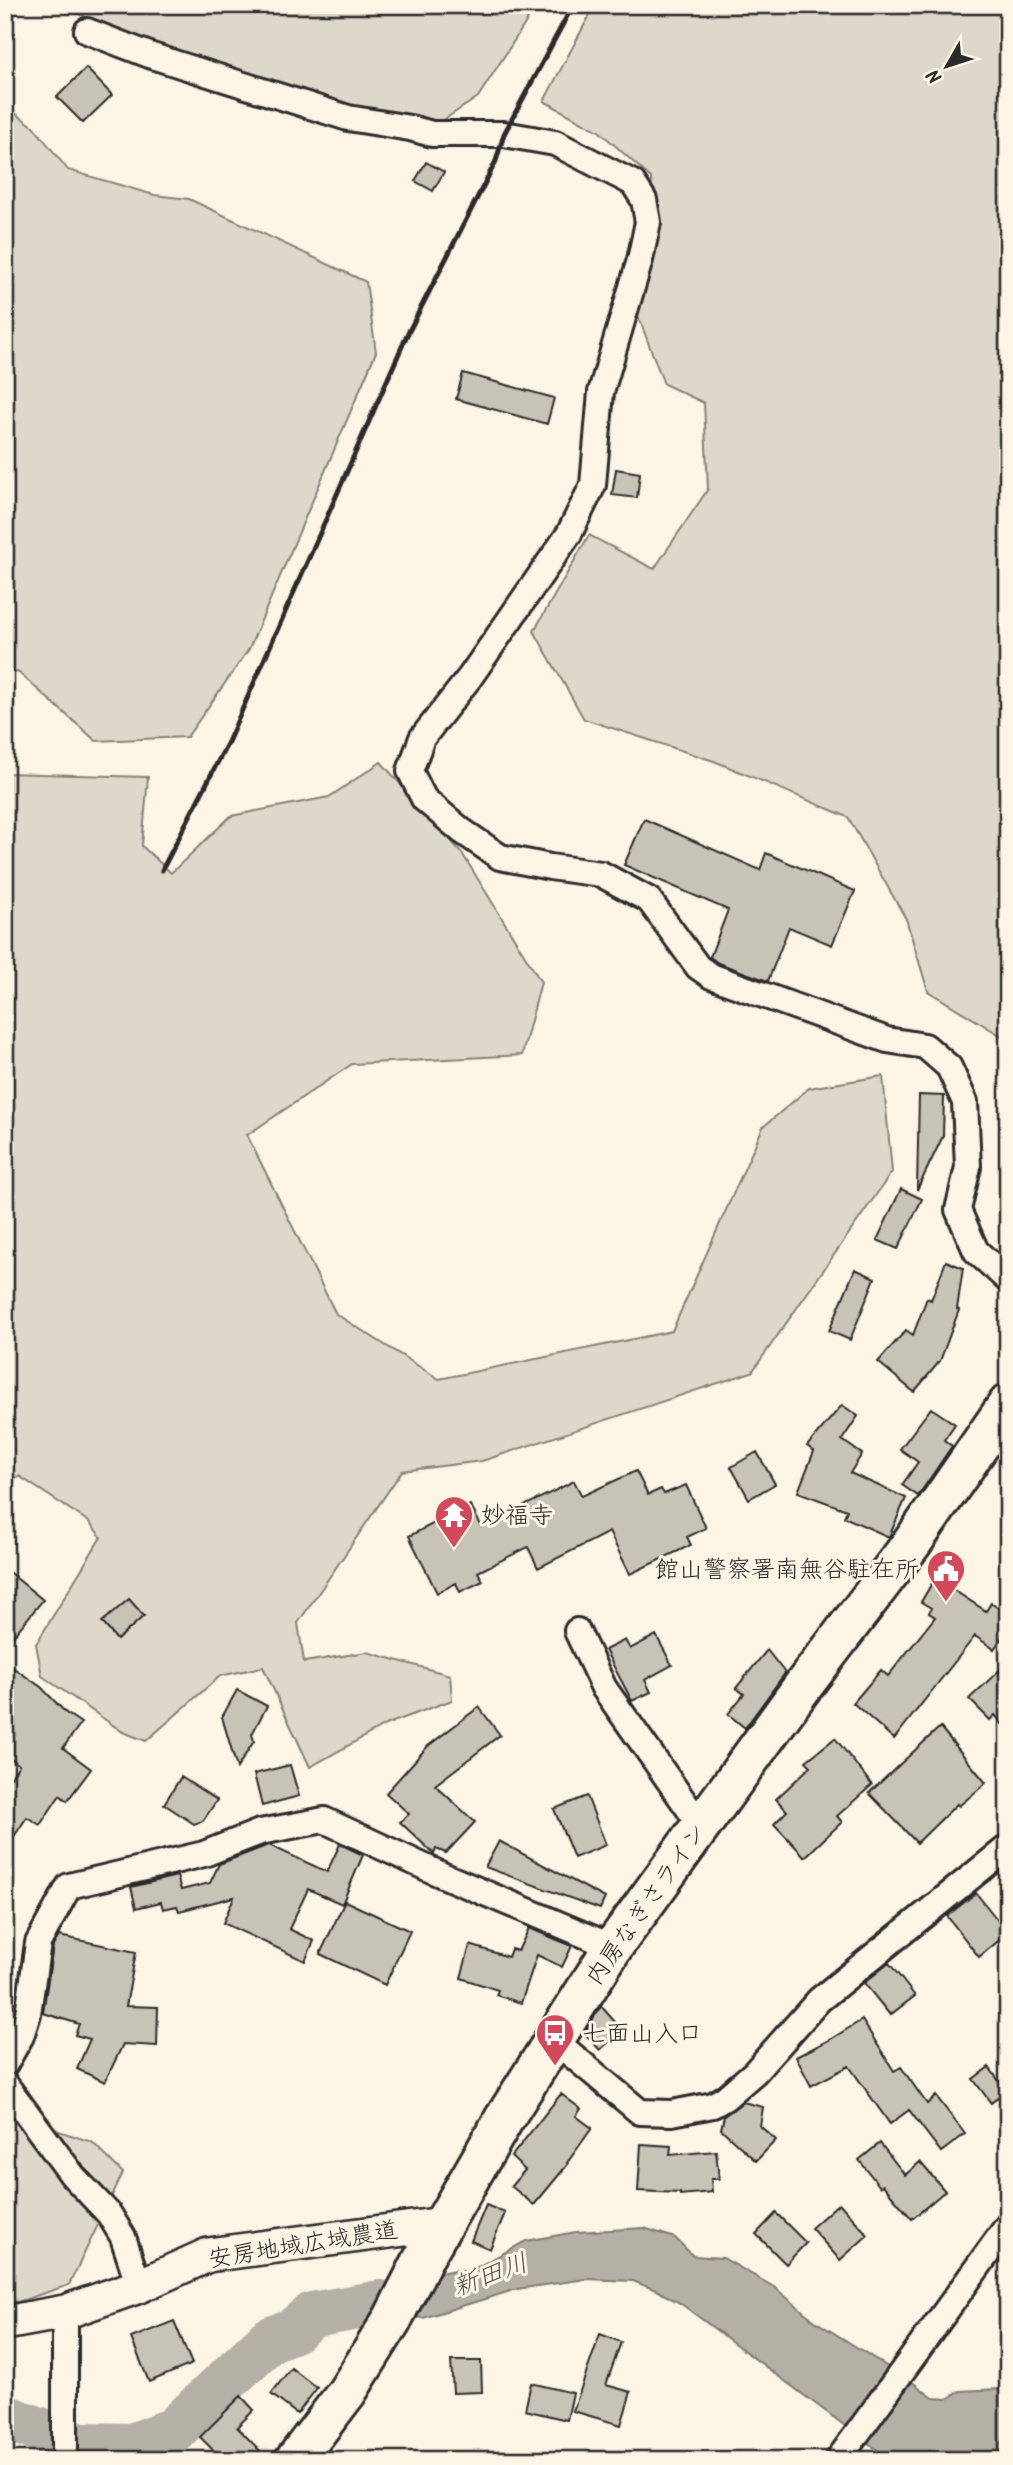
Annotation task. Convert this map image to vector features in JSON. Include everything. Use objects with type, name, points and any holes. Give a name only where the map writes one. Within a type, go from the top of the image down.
[{"type":"highway","name":"内房なぎさライン","points":[[295,2460],[347,2392],[393,2318],[422,2259],[613,1947],[912,1543],[1008,1404]]},
{"type":"street","points":[[87,30],[152,56],[348,118],[432,134],[504,134],[555,143],[633,183],[643,200],[648,222],[640,260],[601,393],[593,485],[569,534],[470,677],[422,738],[410,771],[424,799],[461,831],[500,857],[601,874],[649,900],[698,967],[711,976],[887,1040],[925,1046],[949,1067],[965,1101],[968,1167],[958,1210],[976,1251],[1008,1280]]},
{"type":"street","points":[[577,1631],[604,1688],[701,1826]]},
{"type":"street","points":[[5,2064],[21,2036],[28,2014],[38,1943],[69,1886],[204,1854],[260,1832],[324,1820],[418,1864],[613,1947]]},
{"type":"street","points":[[554,2040],[640,2112],[672,2113],[713,2105],[726,2098],[755,2072],[819,2000],[1008,1847]]},
{"type":"street","points":[[5,2084],[73,2176],[109,2214],[123,2237],[139,2286]]},
{"type":"street","name":"安房地域広域農道","points":[[5,2323],[65,2312],[139,2286],[208,2255],[443,2224]]},
{"type":"street","points":[[838,2460],[1008,2225]]},
{"type":"street","points":[[65,2312],[65,2457]]},
{"type":"shaded area","points":[[60,5],[537,5],[478,97],[412,141],[143,44]]},
{"type":"shaded area","points":[[595,5],[1008,5],[1008,1040],[928,991],[906,919],[848,817],[714,761],[584,719],[534,631],[589,535],[654,569],[708,489],[704,403],[664,384],[634,305],[656,228],[651,178],[599,131],[544,101]]},
{"type":"shaded area","points":[[5,106],[33,126],[68,170],[154,195],[189,199],[366,282],[376,352],[249,649],[187,737],[96,741],[19,673],[5,668]]},
{"type":"shaded area","points":[[381,762],[462,853],[541,982],[522,1055],[352,1064],[247,1135],[336,1314],[439,1379],[672,1331],[763,1127],[809,1088],[883,1076],[892,1172],[752,1372],[482,1461],[402,1471],[298,1623],[304,1662],[367,1652],[450,1675],[452,1700],[385,1725],[310,1767],[263,1667],[220,1676],[146,1741],[123,1732],[42,1676],[36,1644],[101,1537],[89,1522],[19,1476],[5,1483],[5,773],[148,777],[142,846],[171,873],[231,816],[329,797]]},
{"type":"shaded area","points":[[5,2113],[92,2142],[123,2173],[69,2285],[5,2306]]},
{"type":"water","points":[[644,2228],[675,2238],[693,2256],[723,2258],[774,2287],[815,2321],[933,2398],[947,2399],[960,2391],[1000,2389],[1008,2380],[1008,2460],[891,2460],[680,2303],[633,2281],[586,2279],[517,2289],[423,2318],[369,2314],[322,2318],[318,2305],[375,2284],[456,2270],[468,2272],[526,2241],[576,2232]]},
{"type":"building","points":[[86,68],[112,95],[83,123],[57,97]]},
{"type":"building","points":[[426,162],[444,172],[433,191],[415,181]]},
{"type":"building","points":[[463,373],[554,398],[547,424],[456,399]]},
{"type":"building","points":[[616,469],[640,473],[637,498],[612,495]]},
{"type":"building","points":[[644,819],[760,870],[766,853],[855,891],[832,945],[789,927],[768,981],[718,963],[710,957],[728,910],[624,865]]},
{"type":"building","points":[[919,1095],[944,1096],[943,1136],[917,1190]]},
{"type":"building","points":[[901,1189],[922,1199],[898,1249],[877,1240]]},
{"type":"building","points":[[946,1261],[963,1268],[959,1310],[940,1361],[914,1392],[878,1362],[906,1330],[913,1335],[927,1298],[931,1300]]},
{"type":"building","points":[[855,1269],[875,1278],[850,1340],[829,1331]]},
{"type":"building","points":[[842,1405],[858,1416],[842,1440],[862,1454],[850,1473],[906,1498],[889,1537],[844,1517],[847,1510],[798,1492],[814,1451],[807,1446]]},
{"type":"building","points":[[931,1408],[955,1424],[944,1440],[952,1446],[918,1496],[902,1485],[918,1462],[900,1449]]},
{"type":"building","points":[[757,1452],[775,1484],[749,1499],[731,1467]]},
{"type":"building","points":[[636,1471],[648,1495],[661,1489],[664,1494],[686,1485],[706,1528],[687,1537],[691,1545],[630,1574],[609,1532],[538,1568],[528,1547],[478,1572],[483,1581],[460,1592],[456,1583],[437,1593],[409,1536],[470,1505],[482,1527],[574,1481],[582,1496]]},
{"type":"building","points":[[5,1569],[43,1600],[5,1646]]},
{"type":"building","points":[[935,1578],[986,1611],[991,1603],[1008,1615],[1008,1629],[994,1649],[975,1636],[894,1739],[853,1703],[881,1670],[888,1676],[935,1617],[929,1613],[931,1608],[921,1602]]},
{"type":"building","points":[[129,1599],[144,1616],[117,1640],[102,1622]]},
{"type":"building","points":[[656,1635],[672,1665],[645,1680],[651,1692],[632,1701],[605,1650],[625,1640],[630,1649]]},
{"type":"building","points":[[767,1650],[785,1673],[745,1728],[728,1714],[744,1694],[736,1688]]},
{"type":"building","points":[[5,1662],[41,1687],[66,1713],[81,1723],[63,1748],[91,1769],[67,1801],[60,1795],[40,1825],[27,1817],[5,1850],[5,1786],[19,1765],[5,1754]]},
{"type":"building","points":[[1008,1662],[1008,1731],[995,1715],[990,1720],[969,1699]]},
{"type":"building","points":[[237,1690],[267,1706],[252,1734],[254,1741],[237,1768],[222,1717]]},
{"type":"building","points":[[479,1707],[500,1735],[435,1785],[475,1822],[446,1853],[436,1849],[434,1854],[400,1822],[409,1814],[386,1793],[428,1746]]},
{"type":"building","points":[[940,1727],[986,1783],[959,1806],[957,1804],[917,1843],[869,1793]]},
{"type":"building","points":[[835,1738],[872,1785],[837,1816],[842,1822],[805,1857],[774,1824],[787,1811],[776,1799],[811,1766],[806,1761]]},
{"type":"building","points":[[290,1765],[299,1796],[262,1806],[254,1774]]},
{"type":"building","points":[[181,1777],[217,1800],[203,1821],[194,1824],[164,1804]]},
{"type":"building","points":[[587,1796],[606,1845],[574,1858],[554,1809]]},
{"type":"building","points":[[499,1841],[605,1898],[600,1909],[485,1867]]},
{"type":"building","points":[[340,1844],[363,1855],[342,1904],[308,1889],[289,1929],[314,1941],[305,1961],[223,1923],[234,1897],[179,1911],[177,1906],[163,1909],[161,1902],[136,1908],[131,1887],[177,1876],[181,1890],[210,1883],[219,1864],[269,1845],[327,1872]]},
{"type":"building","points":[[976,1893],[1008,1933],[979,1957],[947,1916]]},
{"type":"building","points":[[345,1901],[410,1931],[385,1985],[320,1954]]},
{"type":"building","points":[[529,1928],[572,1946],[562,1967],[537,1955],[521,2003],[496,1995],[498,1990],[461,1978],[470,1945],[508,1957],[511,1949],[518,1951]]},
{"type":"building","points":[[59,1936],[136,1952],[126,2006],[158,2007],[157,2046],[123,2044],[105,2082],[77,2069],[90,2039],[75,2035],[79,2024],[43,2013],[53,1946]]},
{"type":"building","points":[[889,1963],[915,1996],[890,2015],[864,1983]]},
{"type":"building","points":[[601,2006],[622,2030],[600,2050],[584,2033]]},
{"type":"building","points":[[862,2020],[894,2071],[901,2067],[927,2104],[936,2096],[965,2134],[941,2152],[909,2110],[890,2124],[849,2066],[811,2086],[796,2057]]},
{"type":"building","points":[[989,2067],[1006,2091],[991,2103],[973,2079]]},
{"type":"building","points":[[561,2094],[581,2109],[576,2116],[592,2128],[568,2164],[534,2205],[511,2186],[525,2170],[511,2157]]},
{"type":"building","points":[[743,2102],[763,2107],[760,2126],[776,2140],[756,2161],[721,2129],[724,2116]]},
{"type":"building","points":[[880,2143],[905,2175],[920,2162],[945,2191],[912,2219],[883,2185],[880,2187],[859,2160]]},
{"type":"building","points":[[641,2144],[671,2146],[670,2155],[716,2151],[719,2179],[711,2179],[712,2192],[680,2195],[638,2191]]},
{"type":"building","points":[[839,2203],[868,2235],[840,2260],[811,2228]]},
{"type":"building","points":[[486,2205],[505,2213],[490,2249],[471,2241]]},
{"type":"building","points":[[776,2213],[806,2243],[786,2264],[756,2234]]},
{"type":"building","points":[[174,2321],[192,2364],[149,2382],[131,2338]]},
{"type":"building","points":[[600,2334],[621,2342],[606,2385],[631,2392],[621,2425],[573,2411]]},
{"type":"building","points":[[451,2361],[481,2361],[482,2392],[453,2393]]},
{"type":"building","points":[[291,2368],[317,2388],[297,2414],[271,2394]]},
{"type":"building","points":[[531,2383],[573,2393],[567,2420],[525,2410]]},
{"type":"building","points":[[241,2396],[254,2410],[237,2427],[269,2460],[223,2460],[200,2437]]},
{"type":"waterway","name":"新田川","points":[[5,2417],[81,2445],[132,2446],[174,2430],[269,2340],[294,2330],[312,2315],[381,2303]]},
{"type":"railway","points":[[162,870],[228,742],[407,335],[496,161],[504,134],[573,5]]},
{"type":"place","name":"妙福寺","points":[[454,1549]]},
{"type":"place","name":"館山警察署南無谷駐在所","points":[[946,1603]]},
{"type":"place","name":"七面山入口","points":[[555,2067]]}]
